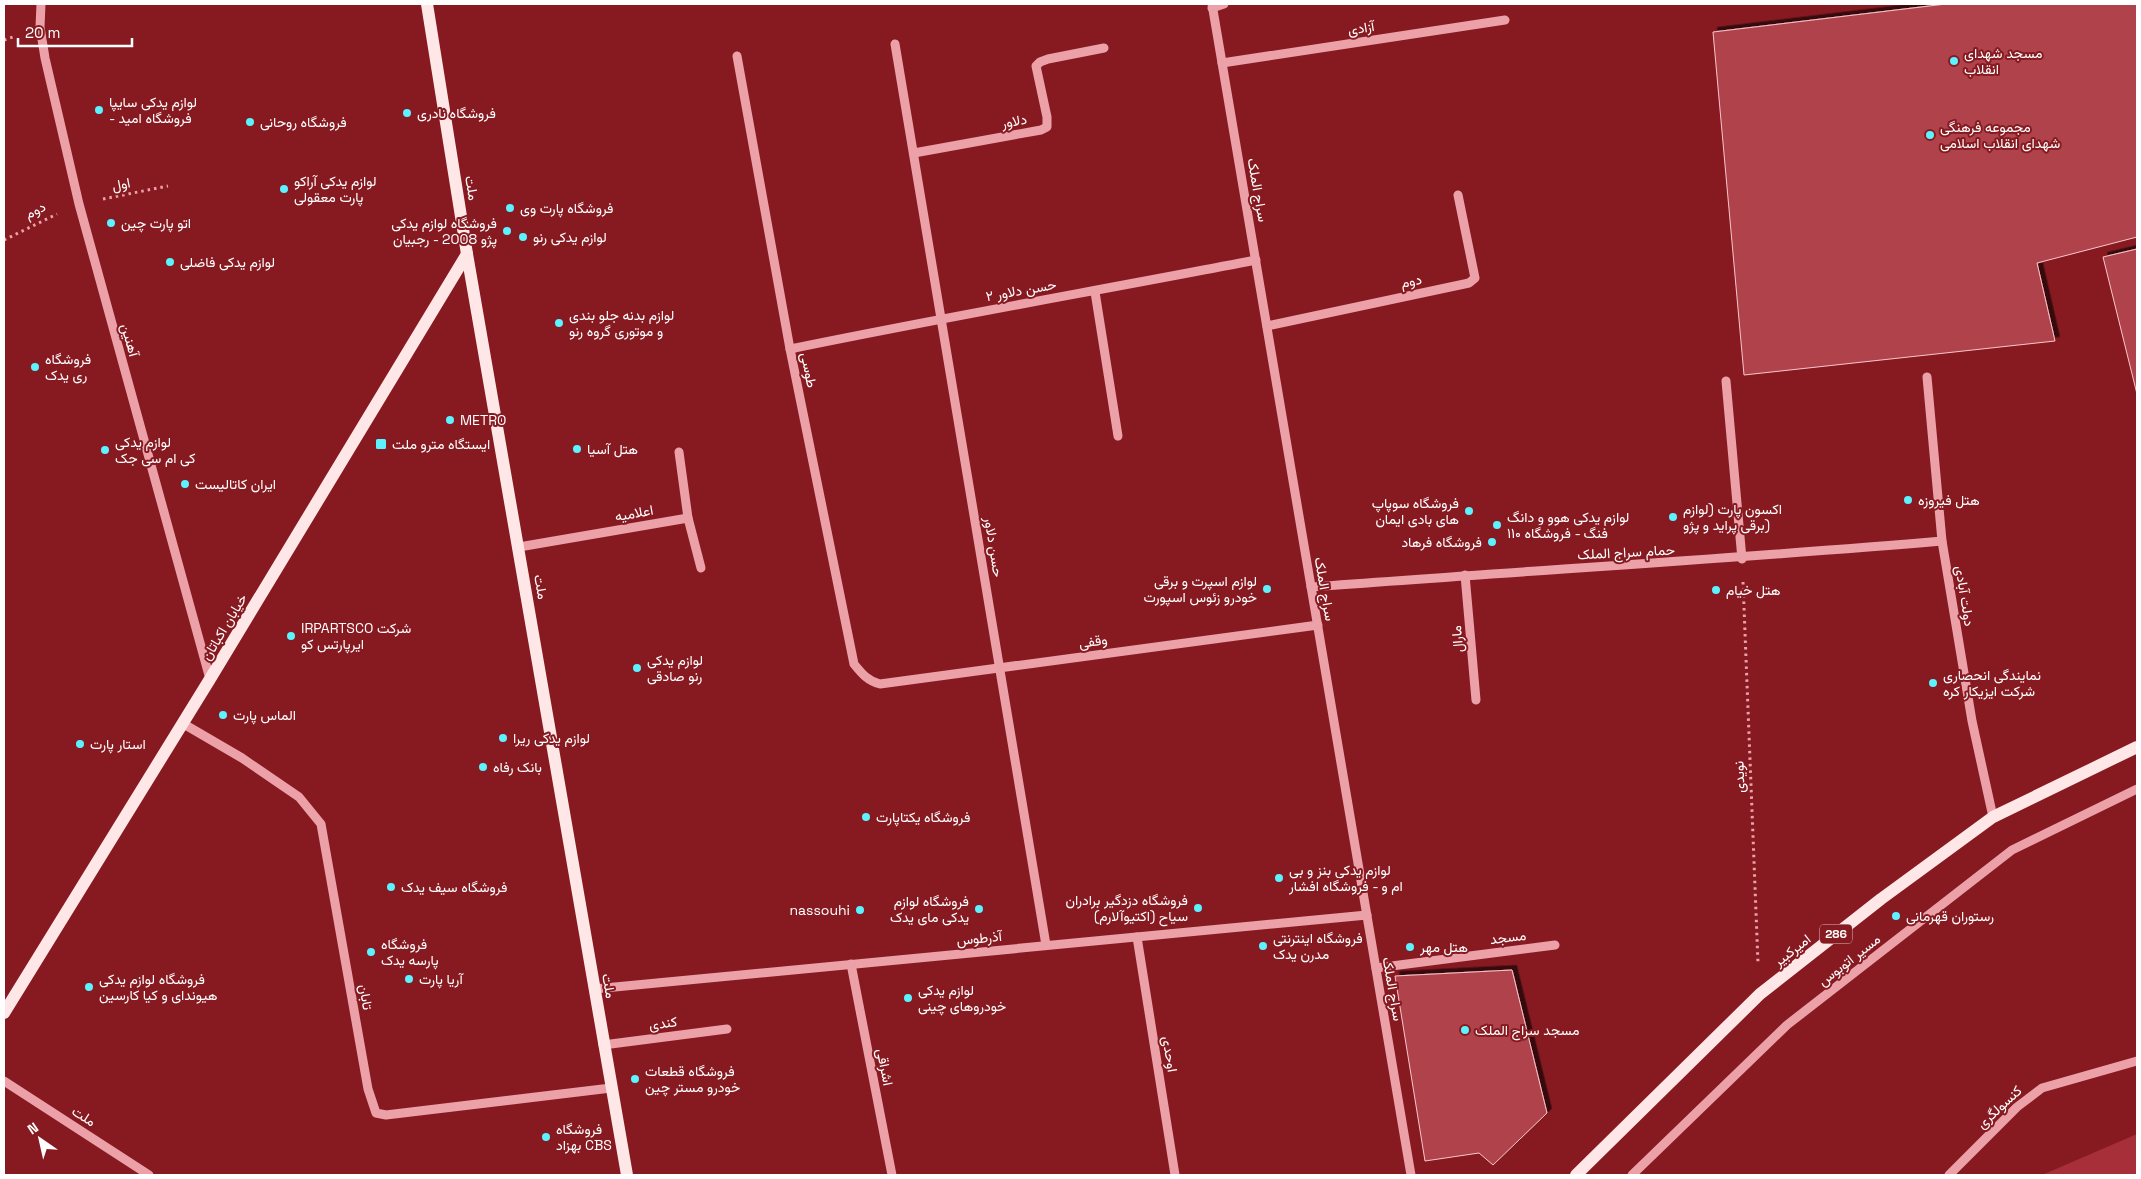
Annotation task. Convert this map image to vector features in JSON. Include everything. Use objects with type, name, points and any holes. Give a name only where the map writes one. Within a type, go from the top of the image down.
[{"type":"main road","name":"ملت","points":[[427,4],[467,254],[627,1175]]},
{"type":"main road","name":"خیابان اکباتان","points":[[4,1013],[210,680],[467,254]]},
{"type":"main road","name":"امیرکبیر","points":[[1576,1175],[1760,994],[1881,899],[1993,817],[2137,747]]},
{"type":"street","name":"آهنین","points":[[41,4],[40,27],[45,58],[79,204],[210,680]]},
{"type":"street","points":[[1212,6],[1224,4]]},
{"type":"street","name":"سراج الملک","points":[[1212,6],[1411,1175]]},
{"type":"street","name":"آزادی","points":[[1222,63],[1505,20]]},
{"type":"street","name":"حسن دلاور","points":[[895,44],[1046,945]]},
{"type":"street","name":"دلاور","points":[[914,153],[1041,130],[1047,127],[1047,117],[1036,66],[1048,59],[1104,48]]},
{"type":"street","name":"طوسی","points":[[737,56],[790,348],[854,664],[871,682]]},
{"type":"street","name":"دوم","points":[[1267,326],[1469,284],[1475,278],[1458,195]]},
{"type":"street","name":"حسن دلاور ۲","points":[[790,348],[942,317],[1095,292],[1256,260]]},
{"type":"street","points":[[1095,292],[1118,436]]},
{"type":"street","name":"دولت آبادی","points":[[1927,378],[1942,541],[1972,721],[1993,817]]},
{"type":"street","points":[[1726,381],[1742,558]]},
{"type":"street","points":[[679,452],[688,518],[701,568]]},
{"type":"street","name":"اعلامیه","points":[[519,547],[688,518]]},
{"type":"street","name":"حمام سراج الملک","points":[[1311,587],[1465,575],[1742,558],[1942,541]]},
{"type":"street","name":"مارال","points":[[1465,575],[1476,700]]},
{"type":"street","name":"وقفی","points":[[871,682],[880,684],[1318,625]]},
{"type":"street","name":"تابان","points":[[182,723],[242,758],[298,797],[321,824],[368,1089],[376,1113],[386,1115],[611,1088]]},
{"type":"street","name":"مسیر اتوبوس","points":[[1632,1175],[1787,1025],[2012,850],[2137,789]]},
{"type":"street","name":"آذرطوس","points":[[594,989],[1367,915]]},
{"type":"street","name":"اوحدی","points":[[1137,936],[1176,1175]]},
{"type":"street","name":"مسجد","points":[[1376,968],[1555,945]]},
{"type":"street","name":"اشراقی","points":[[851,964],[892,1175]]},
{"type":"street","name":"کندی","points":[[603,1045],[727,1029]]},
{"type":"street","name":"کنسولگری","points":[[1949,1175],[2017,1107],[2042,1088],[2137,1061]]},
{"type":"street","name":"ملت","points":[[4,1081],[149,1175]]},
{"type":"path","name":"اول","points":[[79,204],[168,186]]},
{"type":"path","name":"دوم","points":[[4,240],[79,204]]},
{"type":"path","name":"نویدی","points":[[1742,558],[1760,994]]},
{"type":"shaded area","points":[[2137,1134],[2137,1175],[2042,1175]]},
{"type":"building","name":"مجموعه فرهنگی شهدای انقلاب اسلامی","points":[[1946,4],[2137,4],[2137,237],[2037,263],[2055,341],[1744,375],[1713,32]]},
{"type":"building","points":[[2137,249],[2137,394],[2103,257]]},
{"type":"building","name":"مسجد سراج الملک","points":[[1512,970],[1547,1113],[1493,1165],[1479,1153],[1425,1161],[1395,976]]},
{"type":"place","name":"مسجد شهدای انقلاب","points":[[1954,61]]},
{"type":"place","name":"لوازم یدکی سایپا - فروشگاه امید","points":[[99,110]]},
{"type":"place","name":"فروشگاه نادری","points":[[407,113]]},
{"type":"place","name":"فروشگاه روحانی","points":[[250,122]]},
{"type":"place","name":"مجموعه فرهنگی شهدای انقلاب اسلامی","points":[[1930,135]]},
{"type":"place","name":"لوازم یدکی آراکو پارت معقولی","points":[[284,189]]},
{"type":"place","name":"فروشگاه پارت وی","points":[[510,208]]},
{"type":"place","name":"اتو پارت چین","points":[[111,223]]},
{"type":"place","name":"فروشگاه لوازم یدکی پژو 2008 - رجبیان","points":[[507,231]]},
{"type":"place","name":"لوازم یدکی رنو","points":[[523,237]]},
{"type":"place","name":"لوازم یدکی فاضلی","points":[[170,262]]},
{"type":"place","name":"لوازم بدنه جلو بندی و موتوری گروه رنو","points":[[559,323]]},
{"type":"place","name":"فروشگاه ری یدک","points":[[35,367]]},
{"type":"place","name":"METRO","points":[[450,420]]},
{"type":"place","name":"ایستگاه مترو ملت","points":[[381,444]]},
{"type":"place","name":"هتل آسیا","points":[[577,449]]},
{"type":"place","name":"لوازم یدکی کی ام سی جک","points":[[105,450]]},
{"type":"place","name":"ایران کاتالیست","points":[[185,484]]},
{"type":"place","name":"هتل فیروزه","points":[[1908,500]]},
{"type":"place","name":"فروشگاه سوپاپ های بادی ایمان","points":[[1469,511]]},
{"type":"place","name":"اکسون پارت (لوازم برقی پراید و پژو)","points":[[1673,517]]},
{"type":"place","name":"لوازم یدکی هوو و دانگ فنگ - فروشگاه ۱۱۰","points":[[1497,525]]},
{"type":"place","name":"فروشگاه فرهاد","points":[[1492,542]]},
{"type":"place","name":"لوازم اسپرت و برقی خودرو زئوس اسپورت","points":[[1267,589]]},
{"type":"place","name":"هتل خیام","points":[[1716,590]]},
{"type":"place","name":"IRPARTSCO شرکت ایرپارتس کو","points":[[291,636]]},
{"type":"place","name":"لوازم یدکی رنو صادقی","points":[[637,668]]},
{"type":"place","name":"نمایندگی انحصاری شرکت ایزیکار کره","points":[[1933,683]]},
{"type":"place","name":"الماس پارت","points":[[223,715]]},
{"type":"place","name":"لوازم یدکی ریرا","points":[[503,738]]},
{"type":"place","name":"استار پارت","points":[[80,744]]},
{"type":"place","name":"بانک رفاه","points":[[483,767]]},
{"type":"place","name":"فروشگاه یکتاپارت","points":[[866,817]]},
{"type":"place","name":"لوازم یدکی بنز و بی ام و - فروشگاه افشار","points":[[1279,878]]},
{"type":"place","name":"فروشگاه سیف یدک","points":[[391,887]]},
{"type":"place","name":"فروشگاه دزدگیر برادران سیاح (اکتیوآلارم)","points":[[1198,908]]},
{"type":"place","name":"فروشگاه لوازم یدکی مای یدک","points":[[979,909]]},
{"type":"place","name":"nassouhi","points":[[860,910]]},
{"type":"place","name":"رستوران قهرمانی","points":[[1896,916]]},
{"type":"place","name":"فروشگاه اینترنتی مدرن یدک","points":[[1263,946]]},
{"type":"place","name":"هتل مهر","points":[[1410,947]]},
{"type":"place","name":"فروشگاه پارسه یدک","points":[[371,952]]},
{"type":"place","name":"آریا پارت","points":[[409,979]]},
{"type":"place","name":"فروشگاه لوازم یدکی هیوندای و کیا کارسین","points":[[89,987]]},
{"type":"place","name":"لوازم یدکی خودروهای چینی","points":[[908,998]]},
{"type":"place","name":"مسجد سراج الملک","points":[[1465,1030]]},
{"type":"place","name":"فروشگاه قطعات خودرو مستر چین","points":[[635,1079]]},
{"type":"place","name":"فروشگاه بهزاد CBS","points":[[546,1137]]}]
